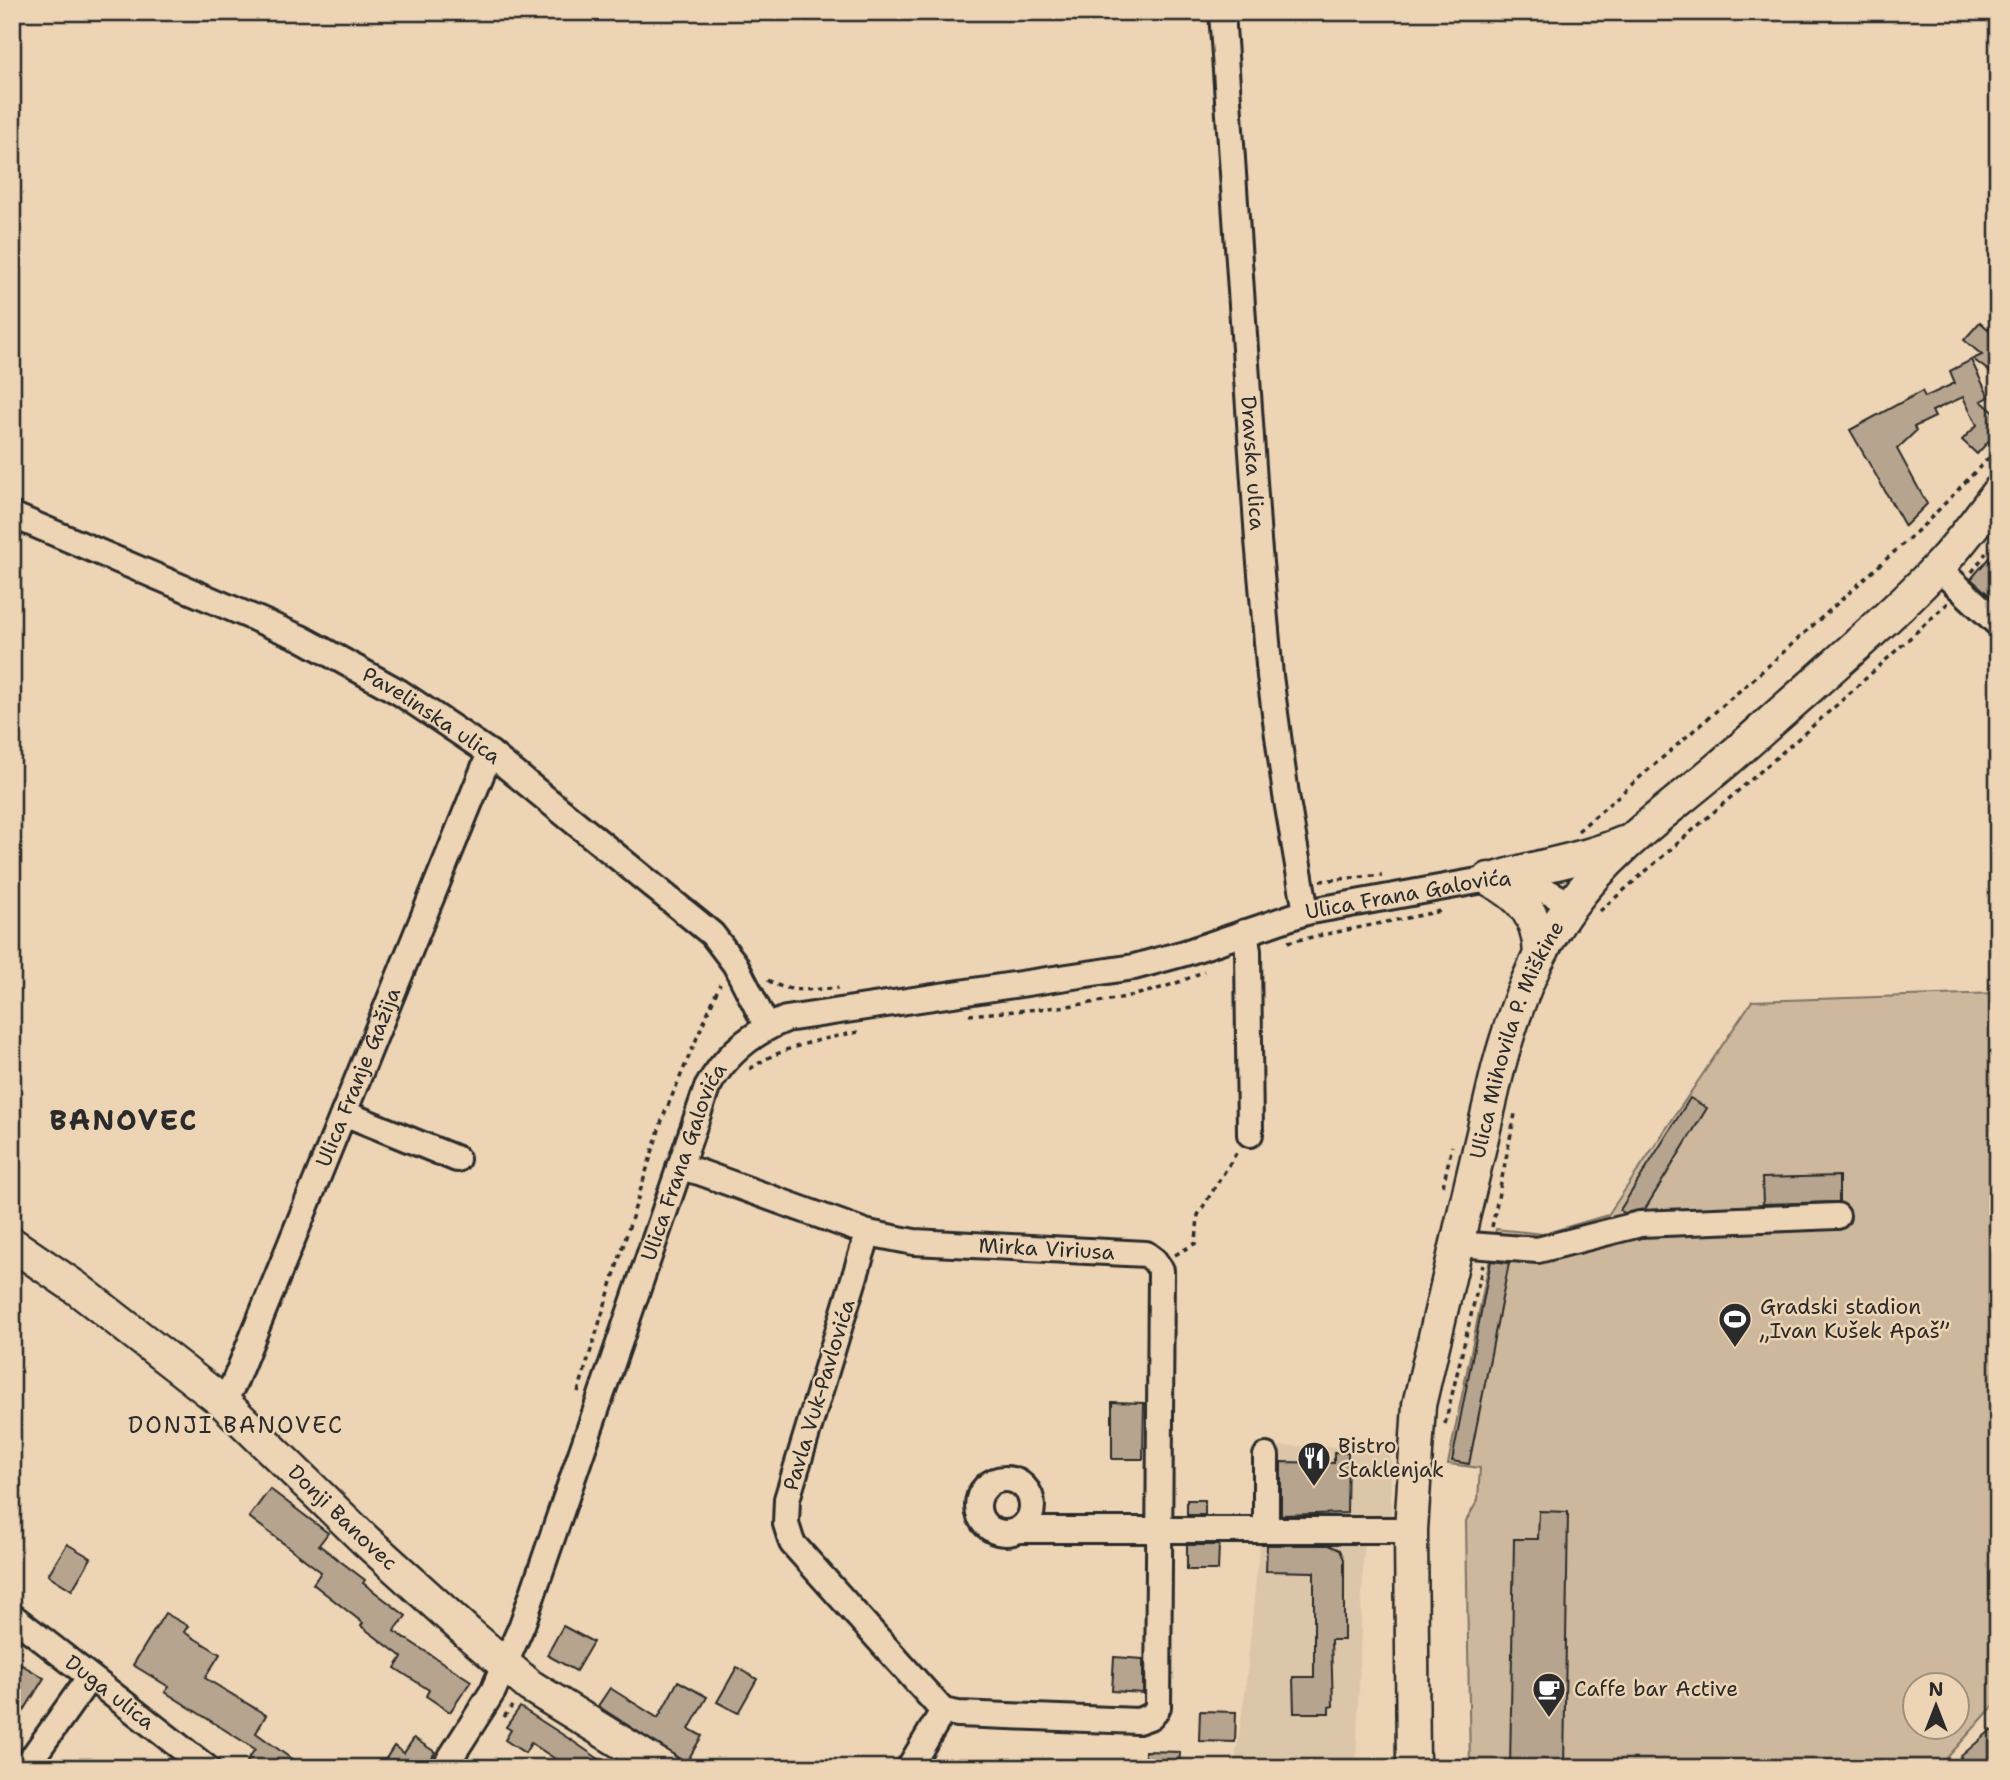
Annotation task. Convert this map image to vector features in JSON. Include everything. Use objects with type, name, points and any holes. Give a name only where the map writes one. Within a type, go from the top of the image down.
[{"type":"main road","name":"Ulica Mihovila P. Miškine","points":[[1413,1768],[1411,1530],[1419,1405],[1511,1023],[1540,954],[1585,909],[1595,875],[1628,841],[1729,759],[1860,642],[1949,578],[1968,533],[1998,492]]},
{"type":"main road","points":[[1494,878],[1601,852],[1628,841]]},
{"type":"main road","points":[[1494,878],[1530,912],[1537,928],[1540,954]]},
{"type":"main road","name":"Donji Banovec","points":[[12,1244],[75,1287],[223,1402],[364,1539],[530,1686],[663,1768]]},
{"type":"street","name":"Dravska ulica","points":[[1222,12],[1269,676],[1306,912]]},
{"type":"street","name":"Pavelinska ulica","points":[[12,515],[301,638],[399,692],[490,753],[712,934],[735,964],[767,1027]]},
{"type":"street","points":[[1949,578],[1998,624]]},
{"type":"street","name":"Ulica Franje Gažija","points":[[223,1402],[234,1383],[490,753]]},
{"type":"street","name":"Ulica Frana Galovića","points":[[444,1768],[493,1691],[505,1665],[524,1618],[707,1088],[738,1047],[767,1027],[805,1014],[1134,967],[1185,953],[1306,912],[1494,878],[1530,883],[1585,909]]},
{"type":"street","points":[[1245,932],[1248,951],[1250,1134]]},
{"type":"street","points":[[344,1114],[457,1159]]},
{"type":"street","name":"Mirka Viriusa","points":[[679,1167],[868,1233],[914,1242],[959,1246],[1146,1254],[1161,1270],[1158,1707],[1152,1716],[1138,1721],[958,1714],[943,1711]]},
{"type":"street","points":[[1456,1244],[1538,1250],[1640,1224],[1837,1216]]},
{"type":"street","name":"Pavla Vuk-Pavlovića","points":[[868,1233],[787,1499],[786,1524],[792,1543],[943,1711]]},
{"type":"street","points":[[1266,1456],[1266,1529]]},
{"type":"street","points":[[1018,1530],[1411,1530]]},
{"type":"street","name":"Duga ulica","points":[[12,1616],[207,1768]]},
{"type":"street","points":[[25,1768],[89,1678]]},
{"type":"street","points":[[909,1768],[943,1711]]},
{"type":"path","points":[[1562,861],[1560,848],[1925,524],[1998,448]]},
{"type":"path","points":[[1585,909],[1839,703],[1950,601],[1949,578],[1990,547]]},
{"type":"path","points":[[1282,944],[1447,910]]},
{"type":"path","points":[[964,1016],[1142,994],[1210,968]]},
{"type":"path","points":[[576,1397],[663,1117],[724,974]]},
{"type":"path","points":[[763,976],[775,985],[785,988],[844,987]]},
{"type":"path","points":[[746,1073],[784,1052],[826,1038],[862,1031]]},
{"type":"path","points":[[1444,1426],[1487,1246],[1517,1104]]},
{"type":"path","points":[[1168,1258],[1196,1243],[1199,1215],[1250,1134]]},
{"type":"path","points":[[1442,1192],[1454,1140]]},
{"type":"shaded area","name":"Gradski stadion „Ivan Kušek Apaš”","points":[[1998,993],[1998,1701],[1972,1730],[1972,1672],[1902,1672],[1902,1742],[1961,1742],[1938,1768],[1470,1768],[1466,1521],[1478,1500],[1480,1468],[1448,1464],[1496,1229],[1543,1234],[1608,1215],[1752,1001]]},
{"type":"shaded area","points":[[1263,1446],[1391,1447],[1391,1524],[1263,1523]]},
{"type":"shaded area","points":[[1260,1537],[1364,1540],[1356,1768],[1234,1768],[1245,1693]]},
{"type":"building","points":[[1998,316],[1998,378],[1973,359],[1982,355],[1964,340],[1980,322],[1988,329]]},
{"type":"building","points":[[1971,360],[1989,397],[1981,401],[1998,416],[1998,431],[1977,454],[1962,440],[1977,425],[1963,397],[1932,411],[1935,417],[1914,427],[1916,431],[1897,449],[1927,504],[1905,526],[1850,430],[1922,391],[1925,397],[1955,383],[1950,371]]},
{"type":"building","points":[[1998,547],[1998,603],[1971,579]]},
{"type":"building","points":[[1690,1098],[1707,1108],[1645,1209],[1624,1213],[1620,1210]]},
{"type":"building","points":[[1839,1176],[1839,1202],[1763,1204],[1762,1178]]},
{"type":"building","points":[[1491,1261],[1509,1263],[1469,1464],[1452,1461]]},
{"type":"building","points":[[1112,1402],[1144,1403],[1143,1459],[1112,1459]]},
{"type":"building","points":[[1334,1452],[1348,1453],[1347,1513],[1281,1515],[1281,1462],[1334,1463]]},
{"type":"building","points":[[270,1489],[328,1533],[319,1545],[406,1616],[394,1631],[471,1681],[450,1712],[426,1696],[429,1690],[395,1668],[402,1657],[313,1584],[321,1572],[249,1517]]},
{"type":"building","points":[[1187,1500],[1205,1500],[1205,1515],[1187,1515]]},
{"type":"building","points":[[1539,1511],[1568,1512],[1564,1768],[1510,1768],[1514,1539],[1538,1539]]},
{"type":"building","points":[[67,1544],[91,1558],[72,1590],[48,1575]]},
{"type":"building","points":[[1187,1545],[1219,1545],[1218,1570],[1187,1570]]},
{"type":"building","points":[[1267,1545],[1329,1545],[1340,1550],[1344,1559],[1344,1640],[1331,1640],[1333,1706],[1329,1707],[1329,1713],[1294,1713],[1293,1677],[1314,1677],[1314,1572],[1266,1571]]},
{"type":"building","points":[[165,1613],[188,1626],[184,1632],[220,1654],[205,1678],[266,1715],[256,1733],[304,1768],[256,1768],[247,1761],[255,1749],[165,1692],[169,1687],[133,1665]]},
{"type":"building","points":[[563,1626],[593,1642],[576,1671],[547,1655]]},
{"type":"building","points":[[1114,1657],[1143,1659],[1143,1693],[1112,1691]]},
{"type":"building","points":[[12,1659],[44,1678],[12,1730]]},
{"type":"building","points":[[737,1667],[757,1679],[738,1713],[717,1702]]},
{"type":"building","points":[[678,1681],[707,1697],[689,1729],[702,1736],[686,1763],[598,1706],[610,1688],[658,1718]]},
{"type":"building","points":[[520,1707],[612,1768],[569,1768],[531,1743],[525,1753],[505,1740],[511,1730],[506,1727]]},
{"type":"building","points":[[1200,1711],[1236,1712],[1235,1742],[1199,1741]]},
{"type":"building","points":[[1991,1730],[1998,1737],[1998,1768],[1969,1768],[1960,1757]]},
{"type":"building","points":[[414,1738],[435,1752],[426,1768],[380,1768],[394,1746],[404,1753]]},
{"type":"building","points":[[1145,1751],[1180,1752],[1179,1768],[1145,1768]]},
{"type":"place","name":"Gradski stadion „Ivan Kušek Apaš”","points":[[1735,1349]]},
{"type":"place","name":"Bistro Staklenjak","points":[[1314,1488]]},
{"type":"place","name":"Caffe bar Active","points":[[1549,1719]]},
{"type":"district","name":"BANOVEC","points":[[124,1120]]},
{"type":"district","name":"DONJI BANOVEC","points":[[236,1425]]}]
